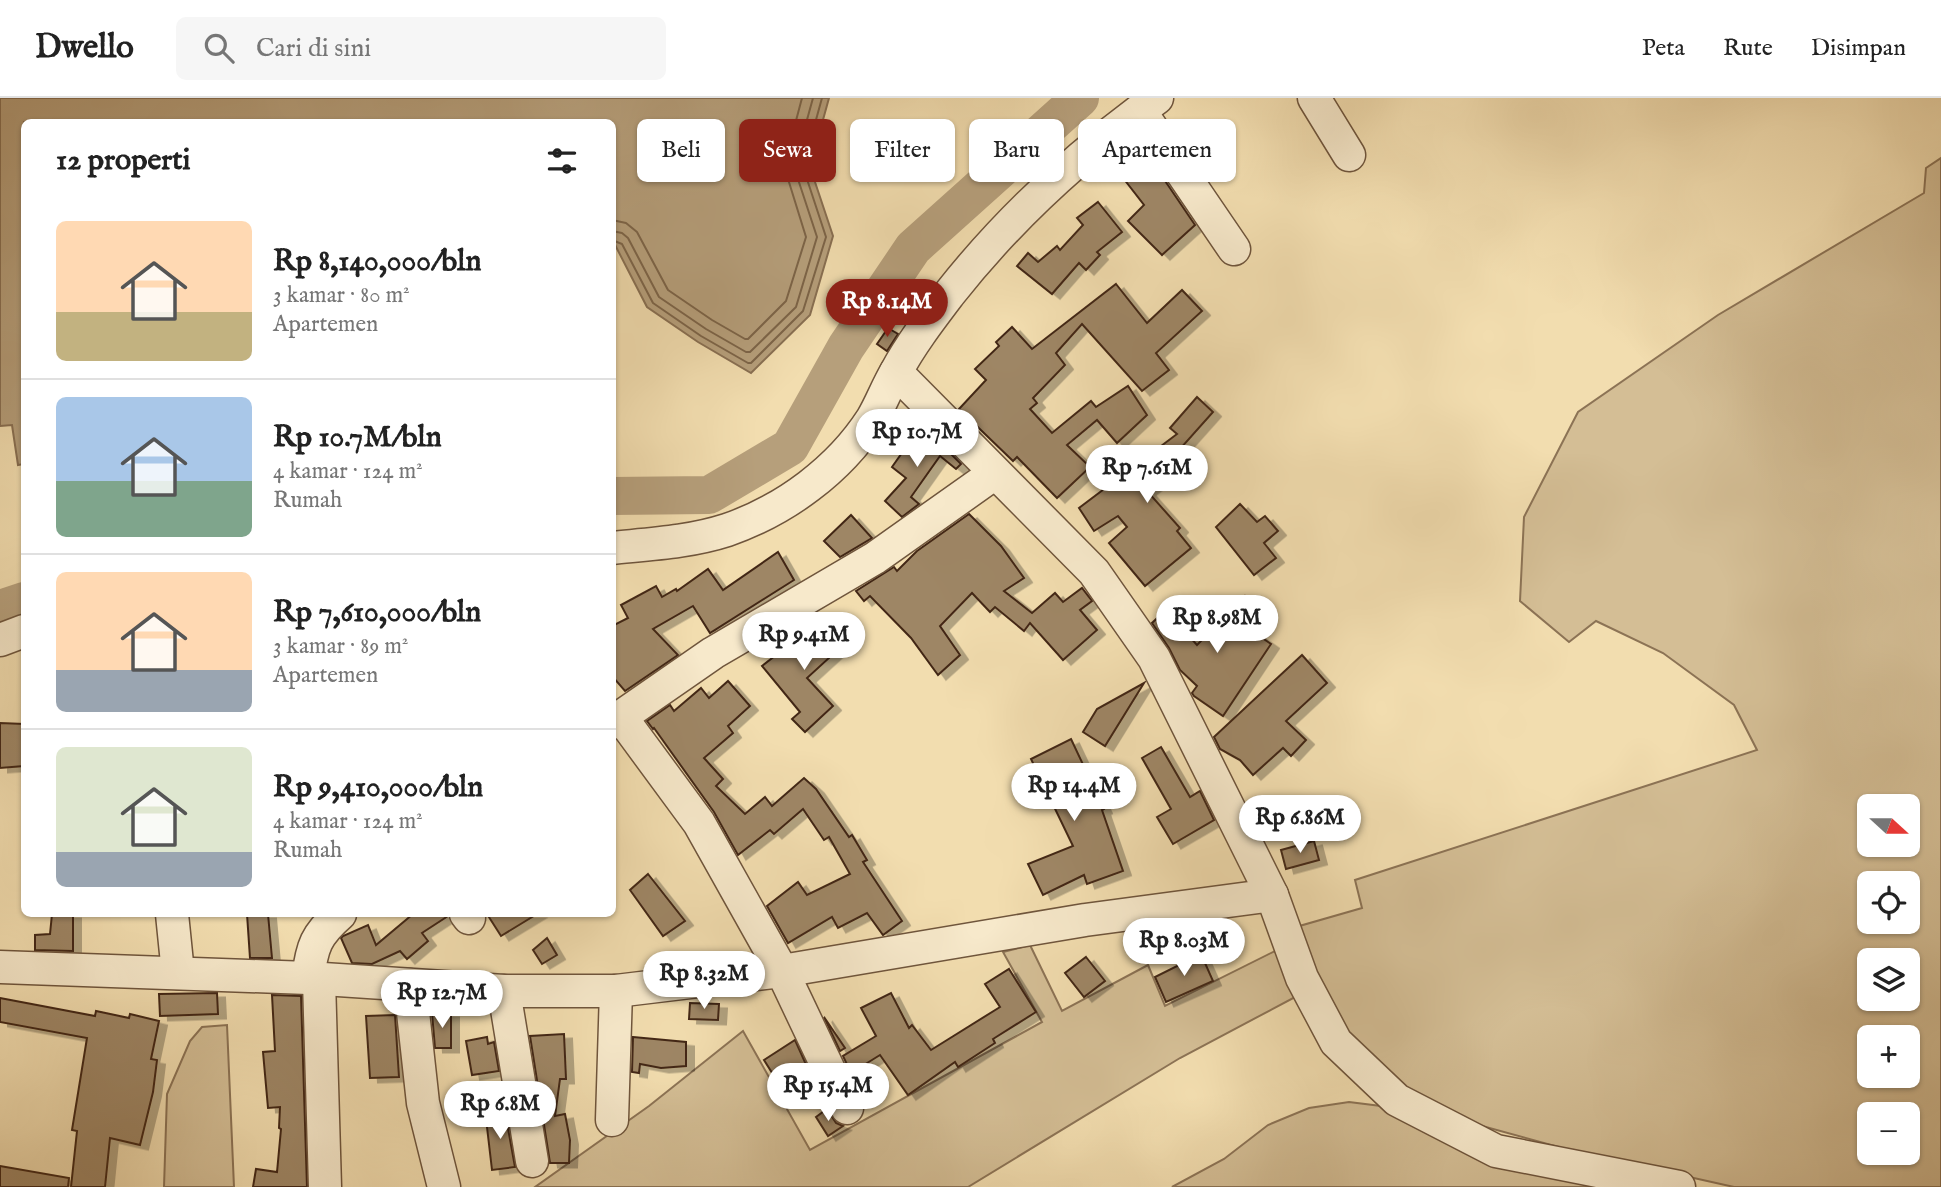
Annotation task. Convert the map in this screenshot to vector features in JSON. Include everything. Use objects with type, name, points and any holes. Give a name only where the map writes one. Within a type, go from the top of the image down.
[{"type":"street","points":[[1314,98],[1349,155]]},
{"type":"street","points":[[616,548],[673,542],[728,530],[796,495],[819,479],[856,441],[896,372],[949,295],[1009,224],[1077,159],[1149,104],[1234,249]]},
{"type":"street","points":[[896,372],[1094,572],[1154,658],[1272,895],[1302,978],[1336,1042],[1397,1100],[1496,1151],[1679,1187]]},
{"type":"street","points":[[847,1108],[782,971],[699,823],[617,720],[713,653],[874,558],[995,473]]},
{"type":"street","points":[[0,640],[21,632]]},
{"type":"street","points":[[0,967],[314,979],[505,991],[616,990],[782,971],[1085,920],[1272,895]]},
{"type":"street","points":[[172,917],[177,973]]},
{"type":"street","points":[[326,1187],[314,979],[315,943],[322,930],[337,917]]},
{"type":"street","points":[[410,985],[423,1103],[444,1187]]},
{"type":"street","points":[[612,1120],[616,990]]},
{"type":"street","points":[[505,991],[532,1161]]},
{"type":"shaded area","points":[[1941,158],[1941,1187],[1734,1187],[1573,1151],[1464,1121],[1383,1074],[1349,1043],[1296,927],[1362,908],[1355,880],[1757,750],[1734,705],[1663,653],[1596,621],[1569,642],[1520,601],[1524,517],[1578,412],[1718,315],[1924,193],[1926,168]]},
{"type":"shaded area","points":[[1030,945],[1062,1011],[1148,965],[1165,1006],[1279,949],[1299,995],[1180,1058],[968,1187],[535,1187],[649,1106],[743,1031],[810,1150],[1042,1022],[1003,952]]},
{"type":"shaded area","points":[[227,1025],[234,1187],[164,1187],[167,1094],[190,1041],[202,1027]]},
{"type":"shaded area","points":[[1349,1102],[1381,1106],[1631,1187],[1172,1187],[1224,1159],[1268,1125],[1309,1108]]},
{"type":"water","points":[[0,98],[829,98],[823,119],[739,119],[739,182],[815,182],[833,236],[810,315],[751,373],[698,342],[647,307],[616,247],[616,119],[21,119],[21,464],[18,465],[12,425],[0,426]]},
{"type":"building","points":[[1126,182],[1166,182],[1195,225],[1162,255],[1128,221],[1144,205]]},
{"type":"building","points":[[1098,202],[1122,232],[1097,252],[1100,255],[1086,270],[1079,263],[1052,294],[1017,266],[1028,253],[1038,262],[1057,246],[1060,250],[1083,225],[1077,218]]},
{"type":"building","points":[[1116,284],[1147,323],[1182,290],[1202,311],[1156,353],[1169,370],[1142,391],[1082,324],[1056,353],[1065,365],[1033,398],[1037,403],[1030,409],[1052,433],[1091,401],[1096,407],[1128,386],[1147,415],[1117,443],[1097,420],[1067,445],[1090,467],[1057,498],[1017,457],[1013,461],[959,409],[986,380],[975,369],[999,346],[996,342],[1012,327],[1032,349]]},
{"type":"building","points":[[888,328],[898,334],[887,351],[877,344]]},
{"type":"building","points":[[1197,397],[1213,412],[1171,459],[1177,468],[1147,491],[1180,528],[1177,531],[1191,548],[1145,586],[1109,543],[1127,527],[1118,516],[1094,531],[1079,508],[1177,434],[1170,428]]},
{"type":"building","points":[[924,427],[961,464],[956,469],[940,456],[911,497],[919,504],[902,517],[885,501],[906,478],[892,467]]},
{"type":"building","points":[[1240,504],[1257,522],[1265,516],[1278,531],[1264,543],[1276,558],[1254,575],[1216,527]]},
{"type":"building","points":[[969,514],[1001,546],[1024,578],[1004,591],[1032,613],[1055,593],[1063,602],[1082,588],[1092,601],[1080,610],[1097,630],[1063,660],[1030,623],[1024,631],[995,607],[990,612],[972,593],[940,626],[960,655],[938,675],[911,638],[870,596],[864,601],[856,591],[894,567],[897,571],[917,551]]},
{"type":"building","points":[[851,515],[872,538],[840,557],[824,541]]},
{"type":"building","points":[[778,552],[794,580],[710,633],[693,606],[653,629],[678,655],[625,691],[616,681],[616,624],[628,618],[621,605],[656,586],[662,597],[676,589],[677,591],[708,569],[723,590]]},
{"type":"building","points":[[1245,596],[1260,610],[1245,626],[1271,644],[1223,716],[1194,696],[1192,693],[1197,686],[1180,670],[1152,623],[1166,610],[1197,645]]},
{"type":"building","points":[[813,616],[841,647],[807,678],[833,706],[805,732],[792,719],[800,712],[762,666],[803,634],[799,629]]},
{"type":"building","points":[[1302,655],[1327,683],[1286,721],[1306,740],[1291,756],[1283,748],[1253,775],[1240,760],[1220,749],[1214,737]]},
{"type":"building","points":[[728,681],[750,706],[728,726],[733,733],[704,758],[723,779],[716,786],[745,814],[765,797],[772,806],[804,778],[816,789],[849,837],[852,835],[867,860],[863,862],[902,921],[883,935],[867,913],[838,928],[832,917],[788,943],[767,906],[798,882],[807,895],[850,874],[829,837],[824,840],[803,809],[774,834],[770,830],[738,855],[714,812],[647,721],[670,705],[674,711],[701,688],[709,698]]},
{"type":"building","points":[[1144,683],[1105,746],[1083,732],[1097,709]]},
{"type":"building","points":[[0,723],[21,724],[21,766],[0,768]]},
{"type":"building","points":[[1071,739],[1104,809],[1102,810],[1123,871],[1087,884],[1084,875],[1043,895],[1028,864],[1073,846],[1031,759]]},
{"type":"building","points":[[1161,747],[1190,797],[1200,791],[1214,820],[1173,844],[1157,817],[1171,809],[1142,758]]},
{"type":"building","points":[[1314,841],[1319,860],[1286,869],[1281,850]]},
{"type":"building","points":[[648,874],[685,921],[663,936],[630,890]]},
{"type":"building","points":[[52,917],[73,917],[73,951],[35,950],[35,935],[50,934]]},
{"type":"building","points":[[247,917],[268,917],[272,958],[250,958]]},
{"type":"building","points":[[409,917],[446,917],[422,933],[428,941],[407,959],[400,951],[372,964],[352,963],[341,938],[368,925],[376,945]]},
{"type":"building","points":[[489,917],[532,917],[501,936]]},
{"type":"building","points":[[547,938],[557,955],[542,964],[533,950]]},
{"type":"building","points":[[1201,954],[1213,981],[1166,1002],[1155,977]]},
{"type":"building","points":[[1086,957],[1105,981],[1084,997],[1065,973]]},
{"type":"building","points":[[1009,969],[1036,1012],[993,1039],[995,1043],[958,1067],[955,1062],[908,1095],[880,1055],[851,1073],[843,1056],[876,1036],[861,1008],[891,993],[909,1028],[912,1025],[931,1050],[1000,1007],[985,984]]},
{"type":"building","points":[[217,993],[218,1014],[160,1016],[159,994]]},
{"type":"building","points":[[272,995],[301,996],[307,1187],[253,1187],[256,1169],[277,1172],[280,1107],[268,1108],[263,1052],[275,1051]]},
{"type":"building","points":[[0,998],[95,1016],[96,1011],[129,1018],[130,1014],[159,1021],[151,1059],[157,1060],[153,1092],[140,1145],[110,1138],[105,1187],[71,1187],[77,1131],[72,1130],[87,1038],[0,1022]]},
{"type":"building","points":[[690,1003],[719,1004],[718,1020],[689,1019]]},
{"type":"building","points":[[432,1013],[451,1013],[451,1048],[435,1048]]},
{"type":"building","points":[[395,1015],[399,1077],[370,1078],[366,1016]]},
{"type":"building","points":[[824,1017],[845,1048],[840,1051]]},
{"type":"building","points":[[564,1034],[566,1079],[560,1079],[555,1116],[565,1114],[570,1140],[569,1163],[550,1163],[530,1036]]},
{"type":"building","points":[[487,1037],[488,1044],[494,1042],[499,1071],[472,1075],[466,1041]]},
{"type":"building","points":[[633,1037],[686,1042],[686,1066],[661,1068],[640,1064],[639,1073],[632,1072]]},
{"type":"building","points":[[795,1040],[808,1069],[781,1087],[764,1060]]},
{"type":"building","points":[[827,1109],[836,1123],[843,1126],[828,1136],[816,1117]]},
{"type":"building","points":[[489,1110],[505,1112],[515,1167],[492,1170],[487,1127]]},
{"type":"building","points":[[0,1166],[69,1178],[68,1187],[0,1187]]},
{"type":"waterway","points":[[616,496],[709,495],[790,447],[846,347],[913,248],[1080,98]]},
{"type":"waterway","points":[[0,609],[21,602]]}]
